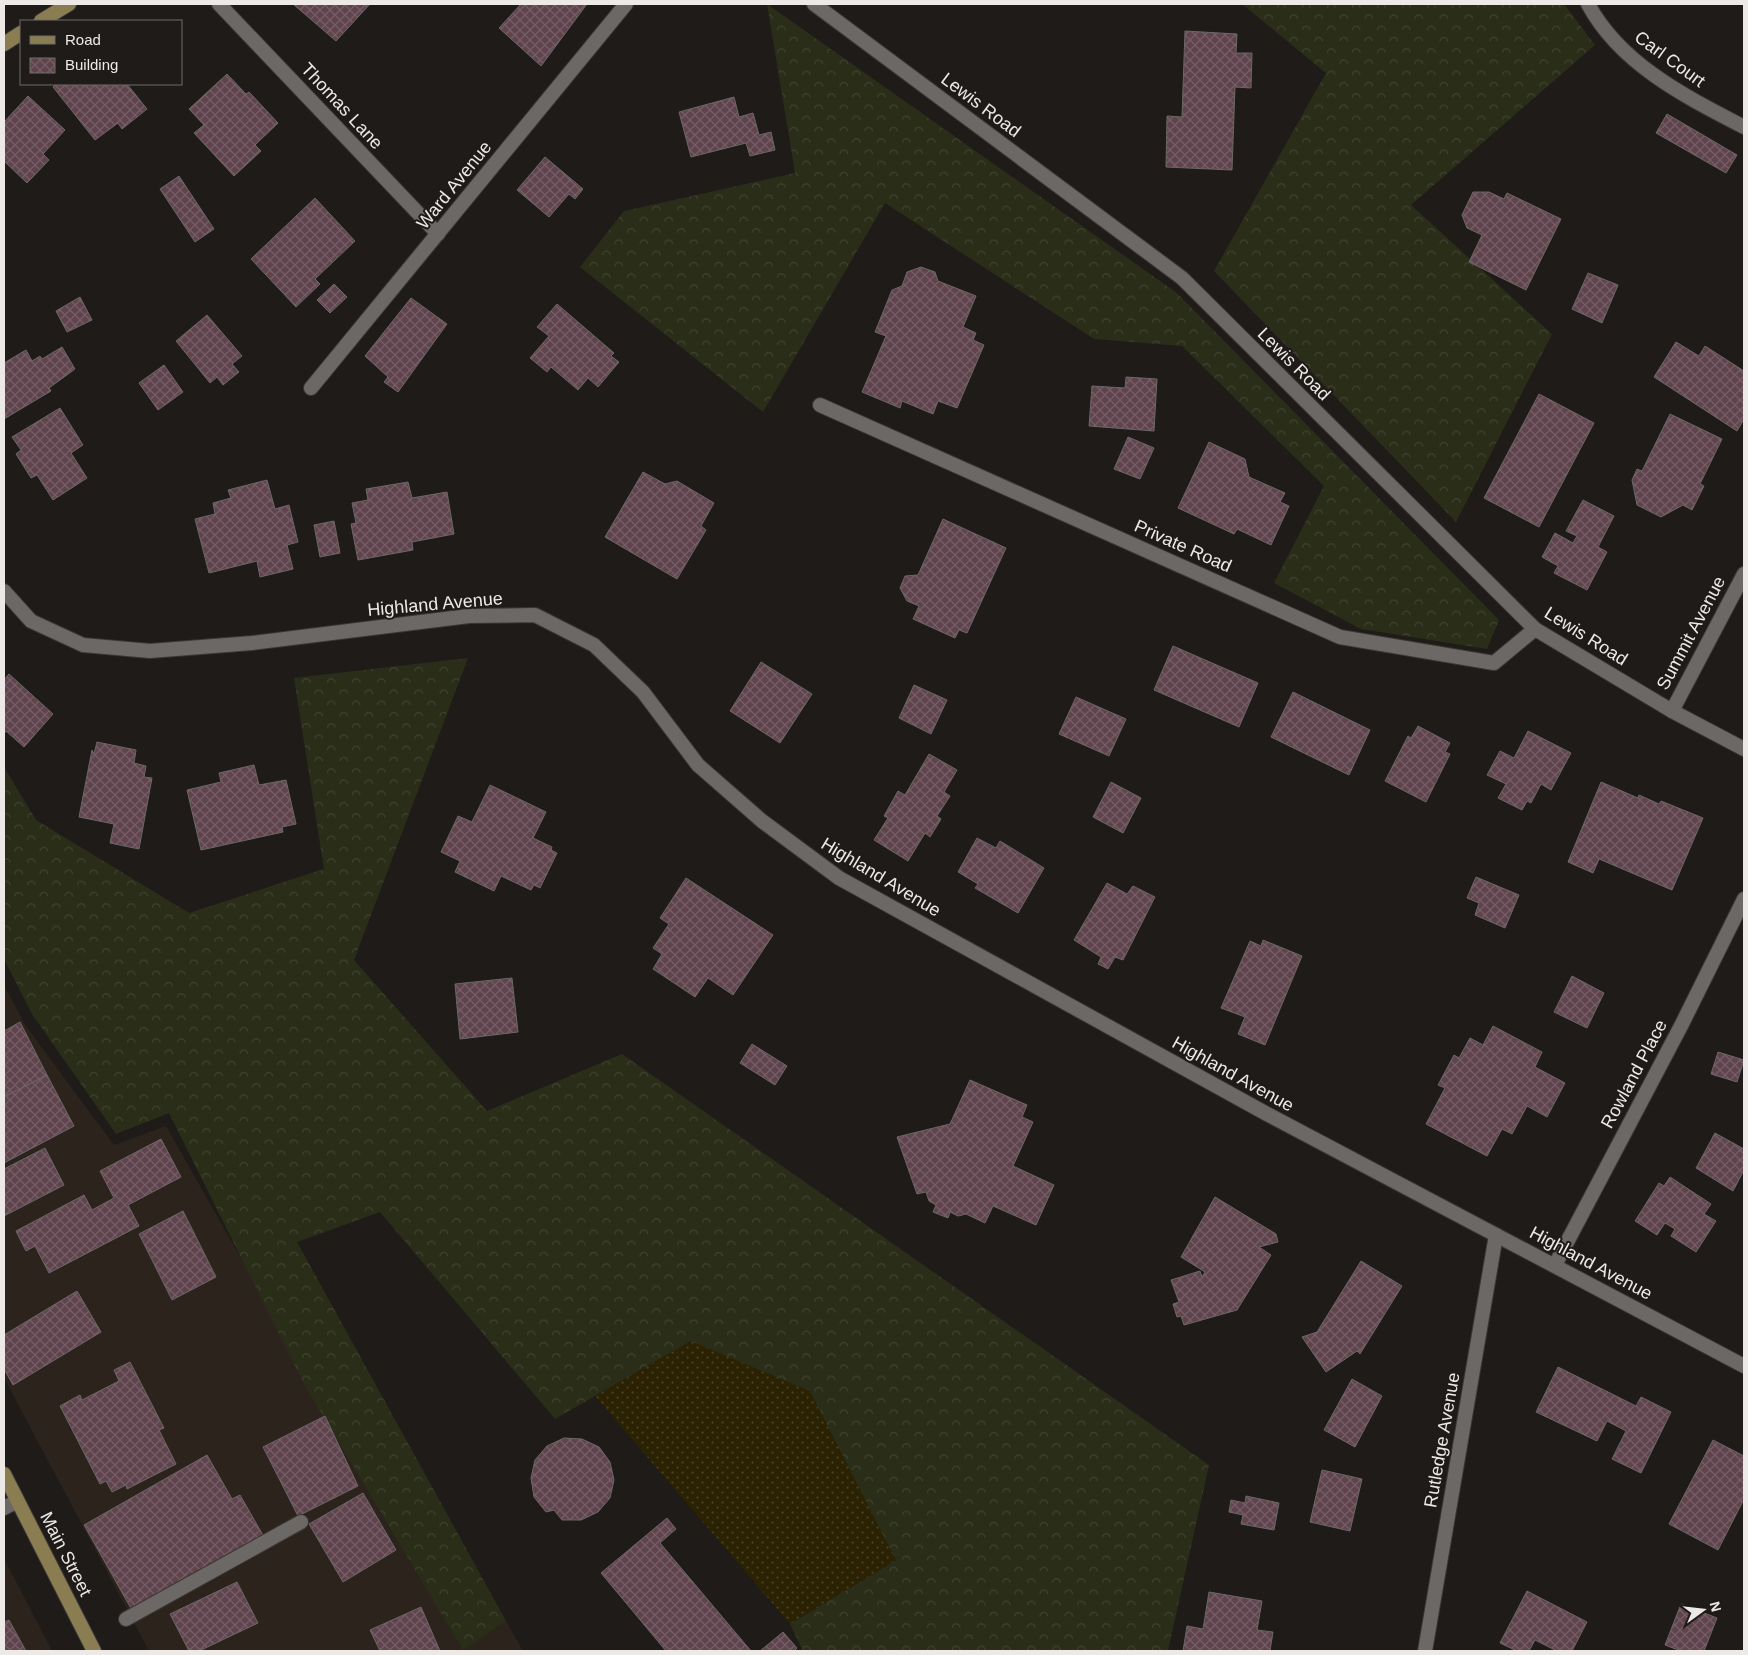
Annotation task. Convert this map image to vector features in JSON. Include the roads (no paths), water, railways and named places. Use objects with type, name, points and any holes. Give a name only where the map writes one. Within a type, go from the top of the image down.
[{"type":"main road","points":[[43,20],[69,4]]},
{"type":"main road","points":[[4,44],[20,34]]},
{"type":"main road","name":"Main Street","points":[[4,1474],[94,1651]]},
{"type":"street","name":"Thomas Lane","points":[[219,4],[438,234]]},
{"type":"street","name":"Ward Avenue","points":[[311,388],[626,4]]},
{"type":"street","name":"Lewis Road","points":[[814,4],[1182,278],[1535,629],[1672,710],[1744,749]]},
{"type":"street","name":"Carl Court","points":[[1588,4],[1598,22],[1628,56],[1696,102],[1744,127]]},
{"type":"street","name":"Private Road","points":[[820,405],[1340,637],[1494,663],[1535,629]]},
{"type":"street","name":"Summit Avenue","points":[[1672,710],[1744,574]]},
{"type":"street","name":"Highland Avenue","points":[[4,591],[31,621],[83,645],[150,652],[252,643],[468,616],[535,615],[594,645],[643,692],[698,765],[762,821],[839,878],[1267,1114],[1744,1366]]},
{"type":"street","name":"Rowland Place","points":[[1555,1265],[1682,1024],[1744,899]]},
{"type":"street","name":"Rutledge Avenue","points":[[1426,1651],[1496,1234]]},
{"type":"street","points":[[4,1508],[17,1501]]},
{"type":"street","points":[[126,1619],[301,1522]]}]
